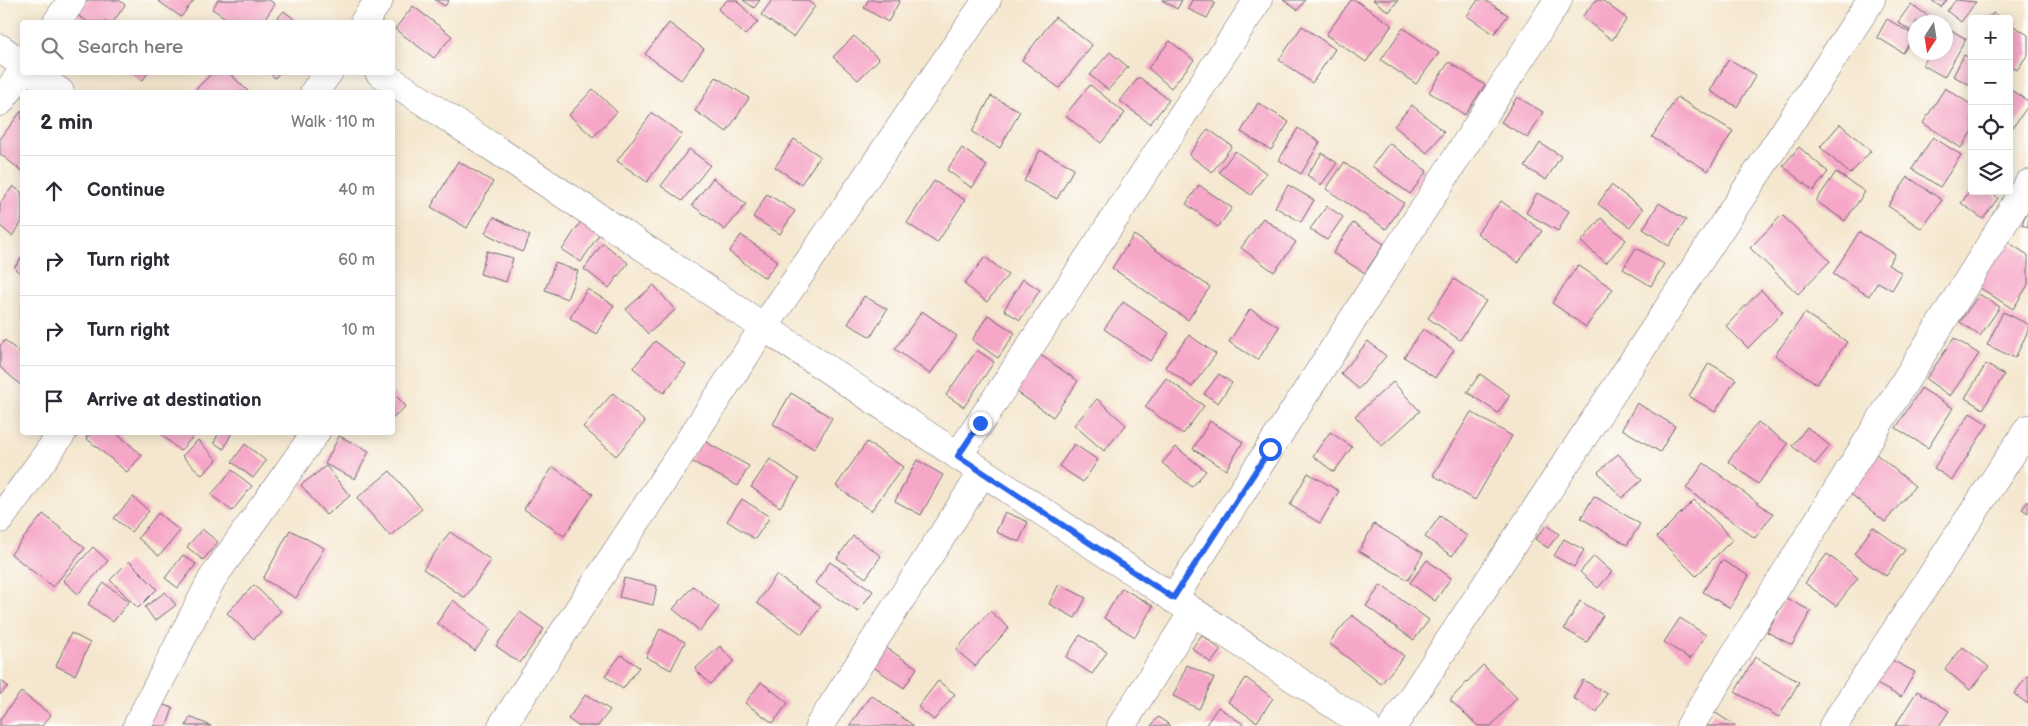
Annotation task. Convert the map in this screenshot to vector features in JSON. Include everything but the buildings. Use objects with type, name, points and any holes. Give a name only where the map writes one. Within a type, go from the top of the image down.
[{"type":"street","points":[[58,20],[72,0]]},
{"type":"street","points":[[365,20],[379,0]]},
{"type":"street","points":[[502,726],[764,327],[987,0]]},
{"type":"street","points":[[958,456],[1258,0]]},
{"type":"street","points":[[1122,726],[1183,605],[1558,0]]},
{"type":"street","points":[[1393,726],[1871,0]]},
{"type":"street","points":[[0,48],[20,63]]},
{"type":"street","points":[[0,102],[20,75]]},
{"type":"street","points":[[37,75],[57,90]]},
{"type":"street","points":[[316,90],[327,75]]},
{"type":"street","points":[[384,75],[1366,726]]},
{"type":"street","points":[[1690,726],[2028,184]]},
{"type":"street","points":[[1833,726],[2028,429]]},
{"type":"street","points":[[0,519],[62,435]]},
{"type":"street","points":[[137,726],[212,579],[314,435]]},
{"type":"street","points":[[819,726],[983,472]]},
{"type":"route","points":[[980,423],[958,456],[1173,598],[1270,449]]}]
